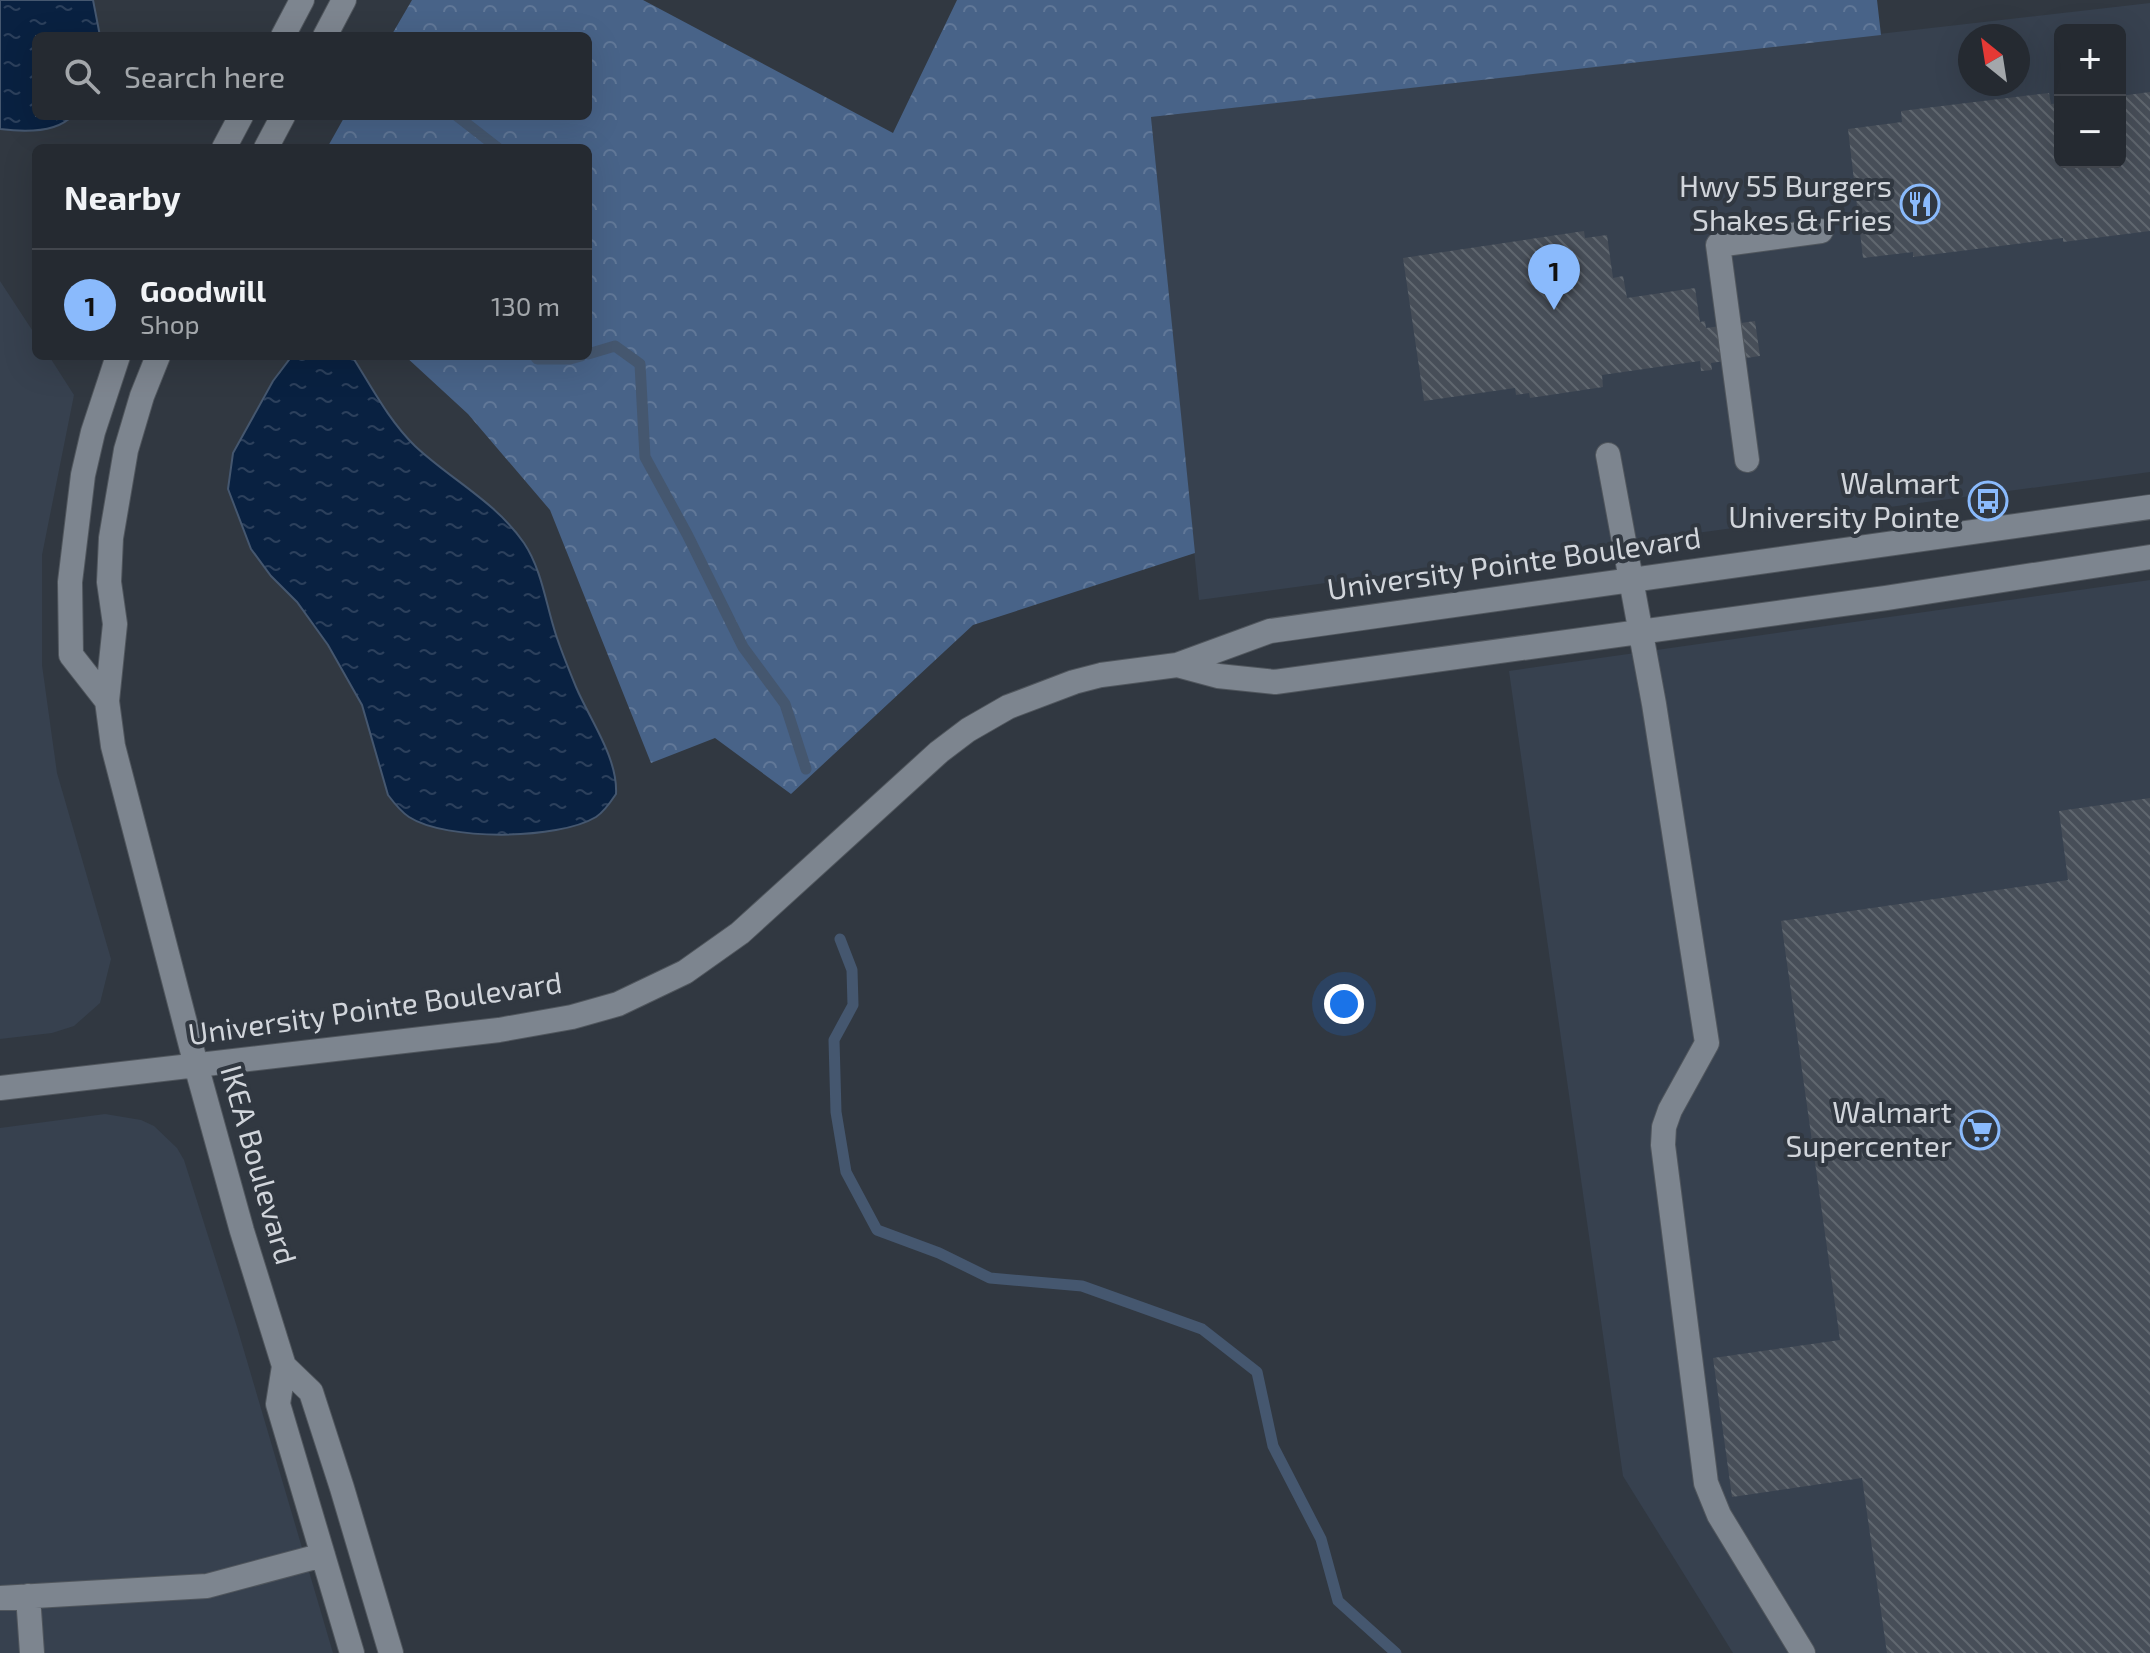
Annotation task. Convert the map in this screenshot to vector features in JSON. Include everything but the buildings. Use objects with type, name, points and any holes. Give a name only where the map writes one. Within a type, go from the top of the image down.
[{"type":"street","points":[[285,32],[302,0]]},
{"type":"street","points":[[327,32],[344,0]]},
{"type":"street","points":[[226,144],[239,120]]},
{"type":"street","points":[[268,144],[281,120]]},
{"type":"street","points":[[1747,460],[1718,245],[1821,231]]},
{"type":"street","points":[[107,701],[71,655],[70,582],[77,508],[86,461],[116,360]]},
{"type":"street","name":"IKEA Boulevard","points":[[156,360],[126,450],[113,525],[109,582],[115,624],[107,701],[113,746],[196,1065],[242,1231],[284,1366],[278,1404],[352,1653]]},
{"type":"street","points":[[1608,455],[1654,704],[1707,1043],[1670,1110],[1664,1127],[1663,1145],[1706,1483],[1719,1515],[1803,1653]]},
{"type":"street","name":"University Pointe Boulevard","points":[[0,1088],[499,1030],[572,1017],[618,1004],[652,990],[714,953],[740,933],[908,779],[958,738],[987,718],[1028,697],[1074,682],[1101,675],[1177,665],[1270,631],[2150,507]]},
{"type":"street","name":"University Pointe Boulevard","points":[[1177,665],[1218,676],[1275,682],[1886,598],[2150,557]]},
{"type":"street","name":"IKEA Boulevard","points":[[284,1366],[311,1392],[391,1653]]},
{"type":"street","points":[[0,1598],[207,1586],[323,1555]]},
{"type":"street","points":[[28,1596],[32,1653]]},
{"type":"shaded area","points":[[2150,3],[2150,472],[1199,600],[1151,117],[1958,25],[1958,96],[2030,96],[2030,24],[1966,24]]},
{"type":"shaded area","points":[[0,281],[32,330],[32,360],[52,360],[74,395],[42,555],[42,665],[57,773],[111,959],[100,1003],[74,1026],[52,1033],[0,1039]]},
{"type":"shaded area","points":[[2150,580],[2150,1653],[1733,1653],[1623,1476],[1509,671]]},
{"type":"shaded area","points":[[105,1114],[141,1120],[154,1126],[177,1148],[184,1160],[237,1327],[333,1653],[0,1653],[0,1128]]},
{"type":"green space","points":[[412,0],[643,0],[893,133],[957,0],[1877,0],[1881,35],[1151,117],[1195,553],[973,625],[791,794],[715,738],[651,763],[550,510],[468,414],[409,360],[592,360],[592,144],[329,144],[343,120],[592,120],[592,32],[393,32]]},
{"type":"water","points":[[0,0],[93,0],[99,32],[32,32],[32,120],[67,120],[57,126],[29,131],[0,129]]},
{"type":"water","points":[[289,360],[354,360],[397,426],[415,446],[513,528],[530,553],[566,661],[613,767],[616,794],[596,817],[556,830],[474,834],[426,825],[406,815],[388,795],[362,705],[328,645],[297,602],[271,576],[251,549],[228,489],[233,453],[273,381]]},
{"type":"waterway","points":[[462,120],[493,144]]},
{"type":"waterway","points":[[592,353],[615,346],[640,364],[645,457],[743,647],[785,704],[806,769]]},
{"type":"waterway","points":[[840,939],[852,970],[853,1005],[834,1040],[836,1112],[846,1172],[877,1230],[939,1253],[990,1278],[1082,1286],[1202,1329],[1257,1372],[1273,1446],[1321,1539],[1338,1601],[1396,1653]]},
{"type":"place","name":"Hwy 55 Burgers Shakes & Fries","points":[[1920,204]]},
{"type":"place","name":"Goodwill","points":[[1554,310]]},
{"type":"place","name":"Walmart University Pointe","points":[[1988,501]]},
{"type":"place","name":"Walmart Supercenter","points":[[1980,1130]]}]
